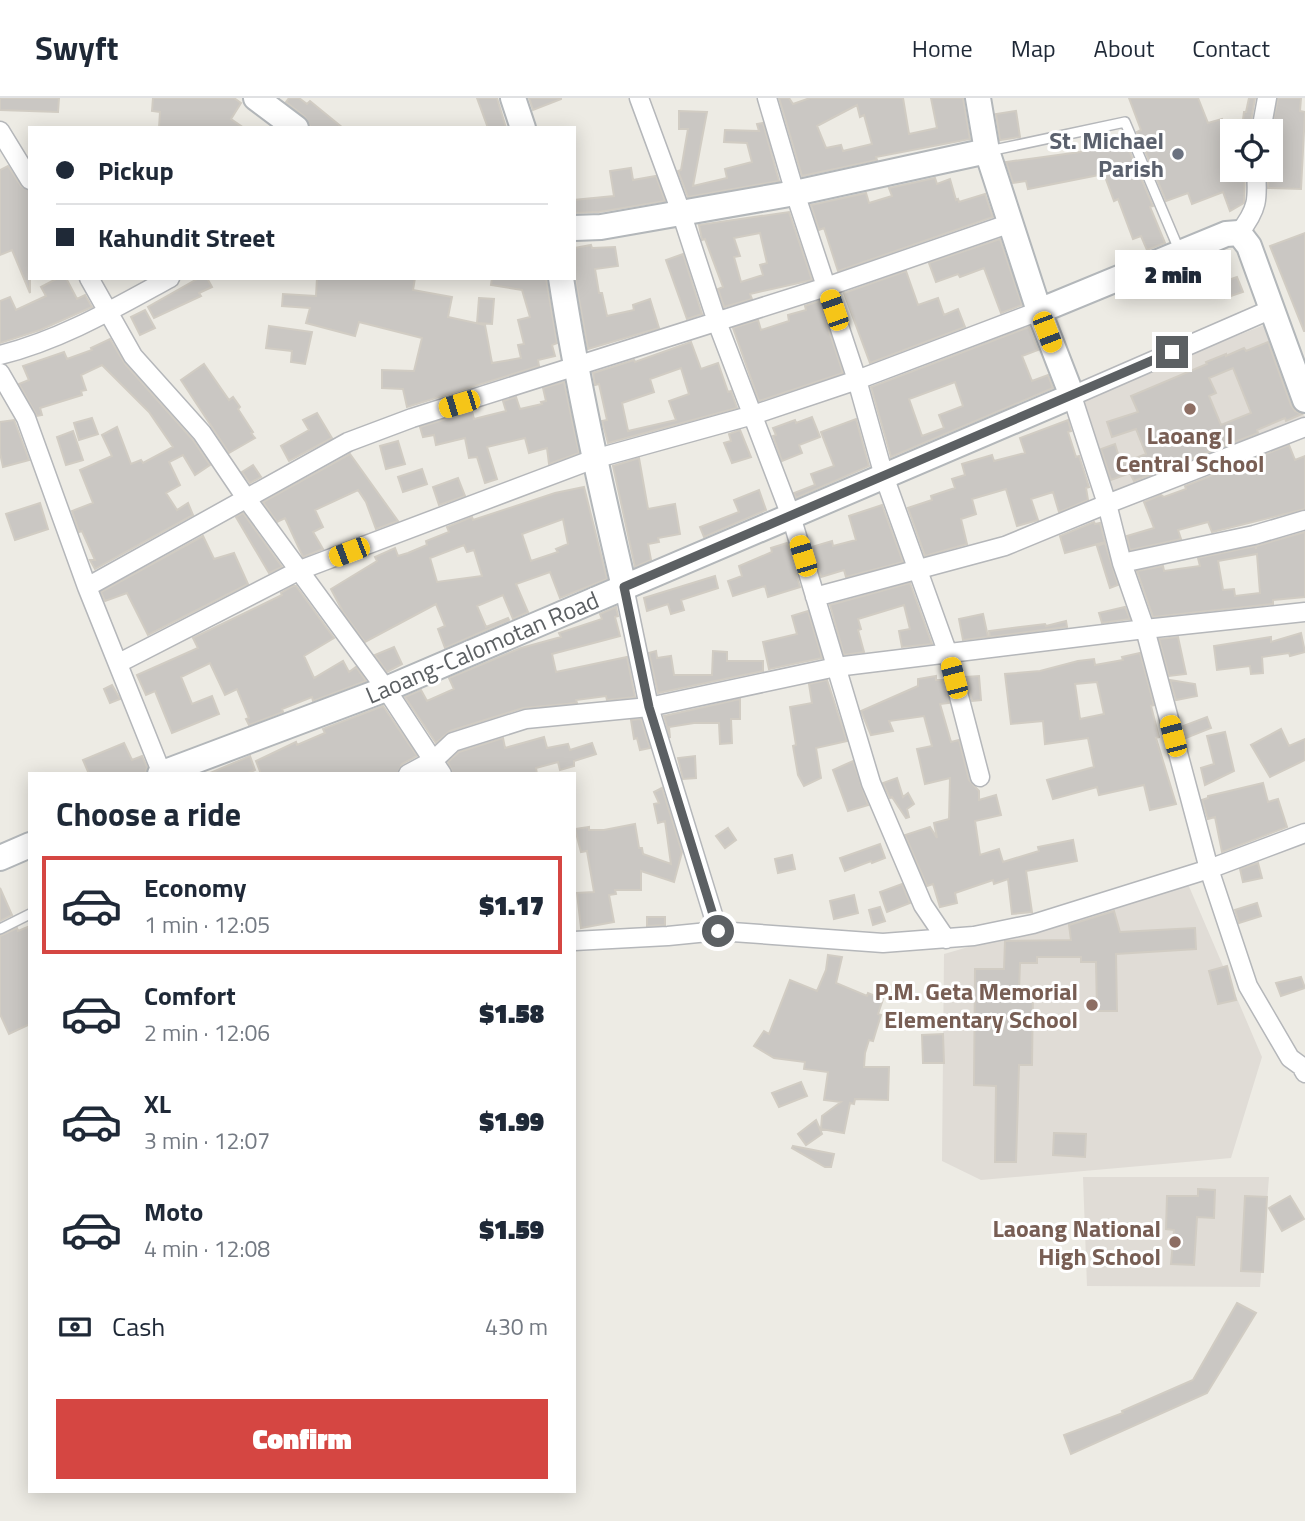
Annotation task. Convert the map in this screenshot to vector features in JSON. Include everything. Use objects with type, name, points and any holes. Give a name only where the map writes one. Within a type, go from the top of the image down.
[{"type":"main road","points":[[513,98],[522,126]]},
{"type":"main road","points":[[978,98],[987,151],[1039,312],[1072,396]]},
{"type":"main road","points":[[262,100],[294,126]]},
{"type":"main road","points":[[576,228],[601,227],[794,193],[987,151]]},
{"type":"main road","points":[[1039,312],[1226,234],[1239,233],[1249,246],[1305,400]]},
{"type":"main road","points":[[561,280],[575,368],[624,587]]},
{"type":"main road","name":"Laoang-Calomotan Road","points":[[164,772],[386,689],[1072,396]]},
{"type":"main road","points":[[0,858],[28,846]]},
{"type":"street","points":[[639,98],[681,212],[717,322],[791,516],[871,783],[923,905],[946,939]]},
{"type":"street","points":[[767,98],[794,193],[857,380],[884,476],[948,654],[980,777]]},
{"type":"street","points":[[1263,119],[1267,98]]},
{"type":"street","points":[[0,131],[28,177]]},
{"type":"street","points":[[1239,233],[1251,219],[1256,205],[1257,182]]},
{"type":"street","points":[[87,587],[348,442],[412,418],[826,287],[1011,223]]},
{"type":"street","points":[[90,280],[133,356],[202,433],[246,498],[386,689],[438,767]]},
{"type":"street","points":[[0,355],[35,346],[166,280]]},
{"type":"street","points":[[1272,309],[1072,396],[1107,503],[1122,563],[1145,629],[1209,869],[1248,986],[1290,1058],[1304,1067]]},
{"type":"street","points":[[119,663],[300,570],[594,459],[753,415],[857,380],[1039,312]]},
{"type":"street","points":[[0,373],[26,418],[87,587],[161,772]]},
{"type":"street","points":[[815,597],[1005,546],[1107,503],[1305,427]]},
{"type":"street","points":[[1122,563],[1254,535],[1305,520]]},
{"type":"street","points":[[624,587],[649,707],[718,931]]},
{"type":"street","points":[[417,772],[438,767],[453,742],[526,719],[649,707],[836,667],[1305,612]]},
{"type":"street","points":[[576,942],[718,931],[883,943],[974,936],[1033,924],[1209,869],[1305,833]]},
{"type":"lane","points":[[987,151],[1125,122],[1181,253]]},
{"type":"lane","points":[[0,929],[28,915]]},
{"type":"shaded area","name":"Laoang I Central School","points":[[1269,323],[1305,419],[1108,498],[1075,400]]},
{"type":"shaded area","name":"P.M. Geta Memorial Elementary School","points":[[1188,884],[1262,1057],[1231,1158],[981,1180],[942,1161],[944,954]]},
{"type":"shaded area","name":"Laoang National High School","points":[[1083,1177],[1269,1177],[1260,1287],[1087,1286]]},
{"type":"building","points":[[0,98],[59,98],[58,112],[0,110]]},
{"type":"building","points":[[153,98],[234,98],[241,103],[231,119],[241,126],[159,126],[160,112],[152,111]]},
{"type":"building","points":[[289,98],[299,98],[307,104],[310,101],[341,126],[310,126],[305,117],[286,102]]},
{"type":"building","points":[[477,98],[497,98],[505,126],[487,126]]},
{"type":"building","points":[[529,98],[561,98],[561,99],[533,110]]},
{"type":"building","points":[[779,98],[789,98],[793,104],[810,98],[903,98],[909,134],[937,128],[931,98],[963,98],[970,139],[876,157],[877,160],[802,176]],"holes":[[[857,105],[860,117],[864,115],[872,144],[843,151],[841,145],[826,148],[817,126]]]},
{"type":"building","points":[[1129,98],[1198,98],[1208,123],[1220,120],[1220,182],[1245,182],[1244,203],[1230,211],[1223,192],[1192,204],[1188,193],[1166,201],[1137,132],[1141,130]]},
{"type":"building","points":[[1249,98],[1255,98],[1251,119],[1243,119]]},
{"type":"building","points":[[1278,98],[1301,98],[1300,111],[1305,112],[1301,189],[1268,188],[1268,182],[1283,182],[1283,119],[1274,119]]},
{"type":"building","points":[[679,111],[707,112],[693,186],[727,178],[725,169],[752,162],[747,143],[724,142],[725,130],[759,131],[757,124],[763,123],[779,181],[688,197],[678,171],[681,170],[688,129],[679,129]]},
{"type":"building","points":[[1016,111],[1020,137],[1000,140],[996,114]]},
{"type":"building","points":[[1123,136],[1153,206],[1150,207],[1165,243],[1147,250],[1141,236],[1133,239],[1118,199],[1114,201],[1104,174],[1028,189],[1026,181],[1013,183],[1006,162],[1080,152]]},
{"type":"building","points":[[8,166],[21,186],[28,190],[30,293],[12,250],[0,255],[0,170]]},
{"type":"building","points":[[631,168],[633,180],[656,176],[665,201],[599,212],[576,213],[576,200],[614,196],[610,171]]},
{"type":"building","points":[[935,178],[937,184],[950,179],[959,202],[985,194],[993,217],[838,271],[824,228],[819,230],[811,205],[866,193],[869,203],[892,196],[889,188]]},
{"type":"building","points":[[789,212],[812,280],[750,294],[752,299],[724,307],[718,289],[723,287],[705,239],[702,240],[699,225]],"holes":[[[760,233],[767,263],[760,265],[763,275],[741,282],[734,257],[740,256],[734,238]]]},
{"type":"building","points":[[1305,233],[1305,331],[1304,331],[1270,246]]},
{"type":"building","points":[[1000,239],[1022,305],[1001,313],[984,268],[936,282],[929,263]]},
{"type":"building","points":[[591,245],[592,248],[615,247],[618,266],[595,269],[607,316],[634,310],[633,305],[650,299],[659,328],[588,349],[575,280],[576,248]]},
{"type":"building","points":[[683,254],[702,314],[687,319],[666,260]]},
{"type":"building","points":[[906,271],[918,305],[938,298],[944,315],[958,309],[965,327],[870,363],[844,293]]},
{"type":"building","points":[[1237,277],[1243,292],[1225,298],[1219,283]]},
{"type":"building","points":[[54,280],[67,280],[77,299],[85,295],[92,307],[40,330],[0,343],[0,301],[10,297],[16,310],[46,296],[41,287]]},
{"type":"building","points":[[195,280],[208,280],[212,287],[199,293],[201,296],[154,318],[148,307]]},
{"type":"building","points":[[317,280],[415,280],[413,290],[452,297],[448,317],[485,325],[492,363],[521,358],[518,345],[524,344],[518,320],[530,317],[522,290],[491,285],[492,280],[546,280],[557,343],[552,345],[555,356],[538,360],[539,366],[407,407],[403,389],[382,388],[382,370],[414,371],[422,338],[359,322],[355,336],[306,323],[310,308],[282,306],[283,294],[316,296]]},
{"type":"building","points":[[479,298],[494,299],[492,324],[477,323]]},
{"type":"building","points":[[819,301],[843,373],[759,401],[733,328],[758,320],[761,330],[789,321],[788,315],[806,310],[805,306]]},
{"type":"building","points":[[145,310],[155,328],[140,335],[131,317]]},
{"type":"building","points":[[269,326],[312,332],[305,364],[291,362],[292,351],[266,348]]},
{"type":"building","points":[[1029,327],[1038,350],[1022,356],[1032,381],[1048,375],[1053,388],[891,457],[871,387]],"holes":[[[955,382],[963,406],[939,415],[944,428],[922,436],[909,399]]]},
{"type":"building","points":[[110,339],[125,364],[193,440],[210,465],[195,475],[183,455],[169,462],[180,485],[166,493],[177,510],[188,503],[193,515],[95,569],[90,560],[95,560],[82,531],[79,532],[72,511],[93,503],[80,470],[112,456],[102,435],[117,427],[131,464],[141,460],[143,463],[173,447],[149,412],[102,365],[81,375],[86,390],[81,391],[82,395],[40,408],[42,415],[37,416],[19,384],[29,380],[23,366],[64,352],[67,359],[92,350],[91,348]]},
{"type":"building","points":[[691,342],[701,369],[718,363],[737,408],[608,443],[602,421],[607,420],[599,384],[595,385],[593,373],[634,360],[635,362]],"holes":[[[681,368],[689,394],[669,401],[676,420],[628,431],[622,403],[654,392],[650,379]]]},
{"type":"building","points":[[1268,342],[1291,405],[1295,411],[1302,414],[1286,421],[1285,418],[1257,430],[1258,433],[1134,481],[1130,473],[1111,480],[1101,449],[1115,444],[1121,464],[1146,454],[1136,429],[1112,437],[1107,422],[1138,412],[1131,396],[1226,354],[1244,348],[1246,351]],"holes":[[[1233,368],[1251,413],[1221,425],[1209,396],[1216,393],[1209,378]]]},
{"type":"building","points":[[204,364],[229,400],[233,397],[240,407],[238,409],[255,438],[229,453],[181,380]]},
{"type":"building","points":[[564,382],[579,453],[549,464],[547,448],[529,453],[525,438],[487,447],[497,479],[485,483],[477,457],[469,458],[465,438],[436,445],[434,435],[423,437],[420,427],[472,411],[474,419],[506,411],[503,401],[516,397],[520,409],[542,404],[541,402],[546,401],[543,388]]},
{"type":"building","points":[[317,413],[332,438],[289,461],[281,446],[309,430],[303,420]]},
{"type":"building","points":[[812,417],[820,437],[799,445],[802,453],[782,461],[773,436],[776,435],[773,428]]},
{"type":"building","points":[[92,418],[98,434],[79,440],[74,423]]},
{"type":"building","points":[[856,419],[869,466],[796,498],[794,493],[815,485],[811,474],[834,466],[821,432]]},
{"type":"building","points":[[14,420],[29,460],[3,467],[0,422]]},
{"type":"building","points":[[1068,420],[1071,431],[1068,432],[1089,487],[1086,488],[1088,500],[1059,512],[1053,492],[1031,499],[1038,520],[1017,526],[1006,489],[972,499],[976,514],[961,519],[967,544],[925,556],[908,508],[955,488],[952,479],[965,475],[962,464],[992,455],[994,461],[1025,453],[1020,438]]},
{"type":"building","points":[[740,430],[751,457],[732,463],[724,443],[731,441],[729,434]]},
{"type":"building","points":[[73,431],[83,460],[66,465],[57,437]]},
{"type":"building","points":[[398,441],[405,464],[386,469],[380,446]]},
{"type":"building","points":[[1289,445],[1295,460],[1305,456],[1305,509],[1212,532],[1208,522],[1178,530],[1181,539],[1130,550],[1127,536],[1154,528],[1144,502],[1186,489],[1185,486]]},
{"type":"building","points":[[350,454],[398,521],[376,529],[366,502],[358,490],[315,510],[323,527],[313,532],[323,549],[303,557],[285,518],[277,522],[263,502]]},
{"type":"building","points":[[639,458],[648,509],[675,504],[680,534],[658,538],[659,542],[648,544],[651,560],[635,567],[613,466]]},
{"type":"building","points":[[253,465],[261,477],[250,483],[242,472]]},
{"type":"building","points":[[422,469],[427,484],[403,492],[398,477]]},
{"type":"building","points":[[458,478],[465,496],[439,505],[433,487]]},
{"type":"building","points":[[584,487],[607,579],[560,598],[550,572],[516,584],[528,612],[513,619],[503,595],[477,606],[486,627],[508,618],[509,620],[445,648],[438,629],[445,626],[436,604],[365,642],[343,612],[331,589],[377,561],[375,557],[395,548],[398,556],[408,553],[427,545],[426,541],[449,532],[447,527],[555,493]],"holes":[[[563,519],[568,544],[556,549],[558,552],[531,561],[522,534]],[[464,545],[467,552],[474,550],[482,576],[437,582],[430,558]]]},
{"type":"building","points":[[759,490],[766,510],[704,537],[700,527],[739,512],[734,500]]},
{"type":"building","points":[[40,503],[48,529],[15,540],[6,514]]},
{"type":"building","points":[[882,505],[903,562],[846,577],[844,570],[821,577],[812,547],[832,541],[833,546],[856,540],[849,516]]},
{"type":"building","points":[[243,513],[282,567],[269,573],[236,517]]},
{"type":"building","points":[[1094,522],[1100,523],[1105,542],[1065,553],[1060,536]]},
{"type":"building","points":[[1305,532],[1305,597],[1273,600],[1273,604],[1153,617],[1137,571],[1163,566],[1164,571],[1200,566],[1198,558],[1255,546],[1256,549],[1256,546]],"holes":[[[1257,554],[1260,593],[1235,596],[1234,589],[1223,590],[1218,561]]]},
{"type":"building","points":[[203,536],[214,559],[234,553],[248,584],[148,635],[127,593],[105,601],[101,592]]},
{"type":"building","points":[[787,543],[800,587],[768,597],[765,586],[733,596],[728,581],[742,576],[739,566],[772,552],[771,548]]},
{"type":"building","points":[[1105,543],[1118,585],[1110,588],[1097,546]]},
{"type":"building","points":[[715,576],[718,588],[681,600],[684,610],[671,614],[668,604],[647,611],[644,598]]},
{"type":"building","points":[[910,583],[932,644],[902,647],[899,631],[910,629],[904,605],[858,619],[864,652],[844,655],[830,605]]},
{"type":"building","points":[[296,586],[334,638],[304,656],[314,678],[343,661],[349,672],[356,667],[366,681],[313,701],[312,697],[249,725],[246,719],[249,718],[237,689],[225,695],[210,663],[181,677],[192,704],[212,696],[219,714],[172,733],[155,691],[146,695],[137,675],[198,648],[193,638],[282,595],[281,593]]},
{"type":"building","points":[[616,607],[618,616],[615,617],[620,636],[552,654],[556,672],[627,657],[635,697],[607,700],[606,696],[576,700],[577,703],[523,708],[450,731],[436,743],[405,697],[421,690],[427,701],[454,689],[449,678],[521,648],[561,637],[559,633],[602,619],[600,614]]},
{"type":"building","points":[[1125,607],[1130,619],[1102,623],[1099,613]]},
{"type":"building","points":[[808,611],[822,658],[769,669],[763,642],[797,634],[792,616]]},
{"type":"building","points":[[983,614],[988,637],[963,640],[959,619]]},
{"type":"building","points":[[1066,621],[1067,627],[990,637],[989,631],[1046,626]]},
{"type":"building","points":[[1301,633],[1305,652],[1290,656],[1289,653],[1262,657],[1263,673],[1251,674],[1250,666],[1217,670],[1214,646],[1271,637],[1271,642]]},
{"type":"building","points":[[1178,637],[1186,674],[1169,676],[1159,639]]},
{"type":"building","points":[[394,647],[402,664],[387,672],[375,655]]},
{"type":"building","points":[[656,651],[657,658],[671,656],[674,675],[712,675],[713,651],[727,652],[727,661],[763,661],[763,671],[658,693],[649,653]]},
{"type":"building","points":[[1140,653],[1154,705],[1151,706],[1159,737],[1156,738],[1176,804],[1150,810],[1144,785],[1099,795],[1097,787],[1053,799],[1047,780],[1094,767],[1088,738],[1045,744],[1043,721],[1011,724],[1005,674],[1040,671],[1094,659],[1095,665],[1123,660],[1122,657]],"holes":[[[1097,682],[1104,714],[1080,719],[1075,684]]]},
{"type":"building","points":[[936,676],[936,680],[943,680],[949,703],[940,704],[951,742],[959,740],[969,780],[979,791],[979,800],[996,795],[1001,815],[975,821],[980,855],[999,849],[1003,862],[1039,851],[1038,847],[1073,840],[1077,861],[1026,871],[1032,912],[1012,914],[1008,879],[994,884],[993,880],[955,893],[957,903],[940,907],[933,884],[927,886],[905,835],[930,827],[937,838],[934,823],[949,819],[950,778],[925,784],[917,749],[932,746],[924,716],[889,721],[893,731],[871,735],[861,711],[918,686],[918,679]]},
{"type":"building","points":[[979,676],[981,700],[972,701],[966,677]]},
{"type":"building","points":[[827,680],[847,741],[816,748],[821,778],[804,786],[798,775],[790,707],[812,703],[809,684]]},
{"type":"building","points":[[1170,680],[1195,684],[1197,696],[1176,700]]},
{"type":"building","points":[[112,685],[120,699],[110,703],[104,689]]},
{"type":"building","points":[[740,699],[740,719],[731,719],[732,743],[720,744],[719,723],[669,727],[670,738],[664,716]]},
{"type":"building","points":[[383,706],[417,756],[402,764],[398,772],[260,772],[256,761],[296,742],[297,745],[325,733],[323,729]]},
{"type":"building","points":[[1207,717],[1211,728],[1186,738],[1183,726]]},
{"type":"building","points":[[641,719],[650,748],[640,750],[637,738],[634,739],[631,720]]},
{"type":"building","points":[[1281,729],[1289,746],[1305,739],[1305,760],[1270,777],[1251,745]]},
{"type":"building","points":[[1225,732],[1234,771],[1205,785],[1201,768],[1214,764],[1207,736]]},
{"type":"building","points":[[544,737],[547,748],[568,744],[570,750],[592,743],[596,754],[574,761],[574,766],[560,770],[558,762],[536,768],[537,772],[452,772],[448,762],[459,752],[503,738],[505,748]]},
{"type":"building","points":[[124,743],[132,760],[142,756],[147,767],[146,772],[88,772],[83,760]]},
{"type":"building","points":[[250,756],[255,770],[250,772],[213,772]]},
{"type":"building","points":[[695,756],[696,778],[683,779],[678,758]]},
{"type":"building","points":[[853,761],[868,805],[848,811],[833,770]]},
{"type":"building","points":[[897,778],[903,797],[908,793],[914,804],[907,809],[909,817],[906,818],[892,797],[890,798],[883,783]]},
{"type":"building","points":[[1263,783],[1268,802],[1278,799],[1287,827],[1222,852],[1215,817],[1208,819],[1202,800],[1208,796]]},
{"type":"building","points":[[662,788],[682,852],[674,882],[641,871],[641,890],[615,890],[616,894],[609,895],[614,922],[581,928],[577,893],[594,892],[587,851],[581,852],[576,829],[589,827],[589,830],[604,830],[635,824],[639,848],[642,848],[643,854],[671,864],[665,821],[658,823],[654,804],[659,803],[654,792]]},
{"type":"building","points":[[728,828],[736,840],[725,848],[716,836]]},
{"type":"building","points":[[880,844],[885,858],[845,871],[840,858]]},
{"type":"building","points":[[792,855],[795,869],[778,873],[775,859]]},
{"type":"building","points":[[1258,863],[1262,878],[1243,882],[1240,869]]},
{"type":"building","points":[[902,884],[910,903],[887,912],[880,892]]},
{"type":"building","points":[[0,888],[12,915],[0,921]]},
{"type":"building","points":[[854,895],[858,913],[834,919],[830,901]]},
{"type":"building","points":[[1257,903],[1261,916],[1239,923],[1235,910]]},
{"type":"building","points":[[880,907],[885,921],[873,925],[869,910]]},
{"type":"building","points":[[1114,911],[1120,932],[1195,928],[1196,949],[1116,954],[1117,1011],[1097,1011],[1096,962],[1081,962],[1081,957],[1037,957],[1037,963],[1020,963],[1019,991],[1033,991],[1032,1065],[1019,1065],[1016,1162],[995,1162],[996,1086],[974,1085],[975,969],[1004,969],[1005,941],[1071,940],[1069,925]]},
{"type":"building","points":[[647,917],[665,917],[665,925],[647,926]]},
{"type":"building","points":[[28,927],[28,1025],[9,1034],[0,1014],[0,936],[17,928],[18,931]]},
{"type":"building","points":[[828,955],[842,957],[836,983],[867,996],[868,993],[883,999],[873,1041],[869,1040],[865,1053],[864,1067],[889,1067],[888,1100],[855,1099],[854,1104],[850,1103],[844,1133],[821,1129],[822,1116],[841,1102],[824,1100],[828,1072],[804,1069],[805,1062],[774,1058],[754,1046],[764,1031],[769,1034],[790,980],[817,991],[826,970]]},
{"type":"building","points":[[1227,966],[1236,1000],[1218,1004],[1209,971]]},
{"type":"building","points":[[1301,977],[1305,988],[1281,996],[1276,983]]},
{"type":"building","points":[[943,1034],[944,1063],[923,1063],[922,1035]]},
{"type":"building","points":[[801,1082],[807,1096],[779,1107],[772,1093]]},
{"type":"building","points":[[816,1120],[822,1134],[806,1145],[798,1134]]},
{"type":"building","points":[[1054,1133],[1086,1134],[1085,1157],[1053,1155]]},
{"type":"building","points":[[793,1146],[834,1154],[831,1167],[825,1167],[792,1148]]},
{"type":"building","points":[[1198,1189],[1215,1190],[1214,1218],[1197,1217],[1194,1265],[1171,1264],[1174,1230],[1166,1229],[1167,1196],[1198,1196]]},
{"type":"building","points":[[1245,1196],[1267,1197],[1263,1272],[1241,1271]]},
{"type":"building","points":[[1290,1196],[1304,1219],[1282,1231],[1269,1208]]},
{"type":"building","points":[[1237,1303],[1256,1313],[1207,1393],[1071,1454],[1064,1435],[1123,1413],[1122,1411],[1193,1380]]},
{"type":"place","name":"St. Michael Parish","points":[[1178,154]]},
{"type":"place","name":"Laoang I Central School","points":[[1190,409]]},
{"type":"place","name":"P.M. Geta Memorial Elementary School","points":[[1092,1005]]},
{"type":"place","name":"Laoang National High School","points":[[1175,1242]]},
{"type":"route","points":[[718,931],[649,707],[624,587],[1172,352]]}]
